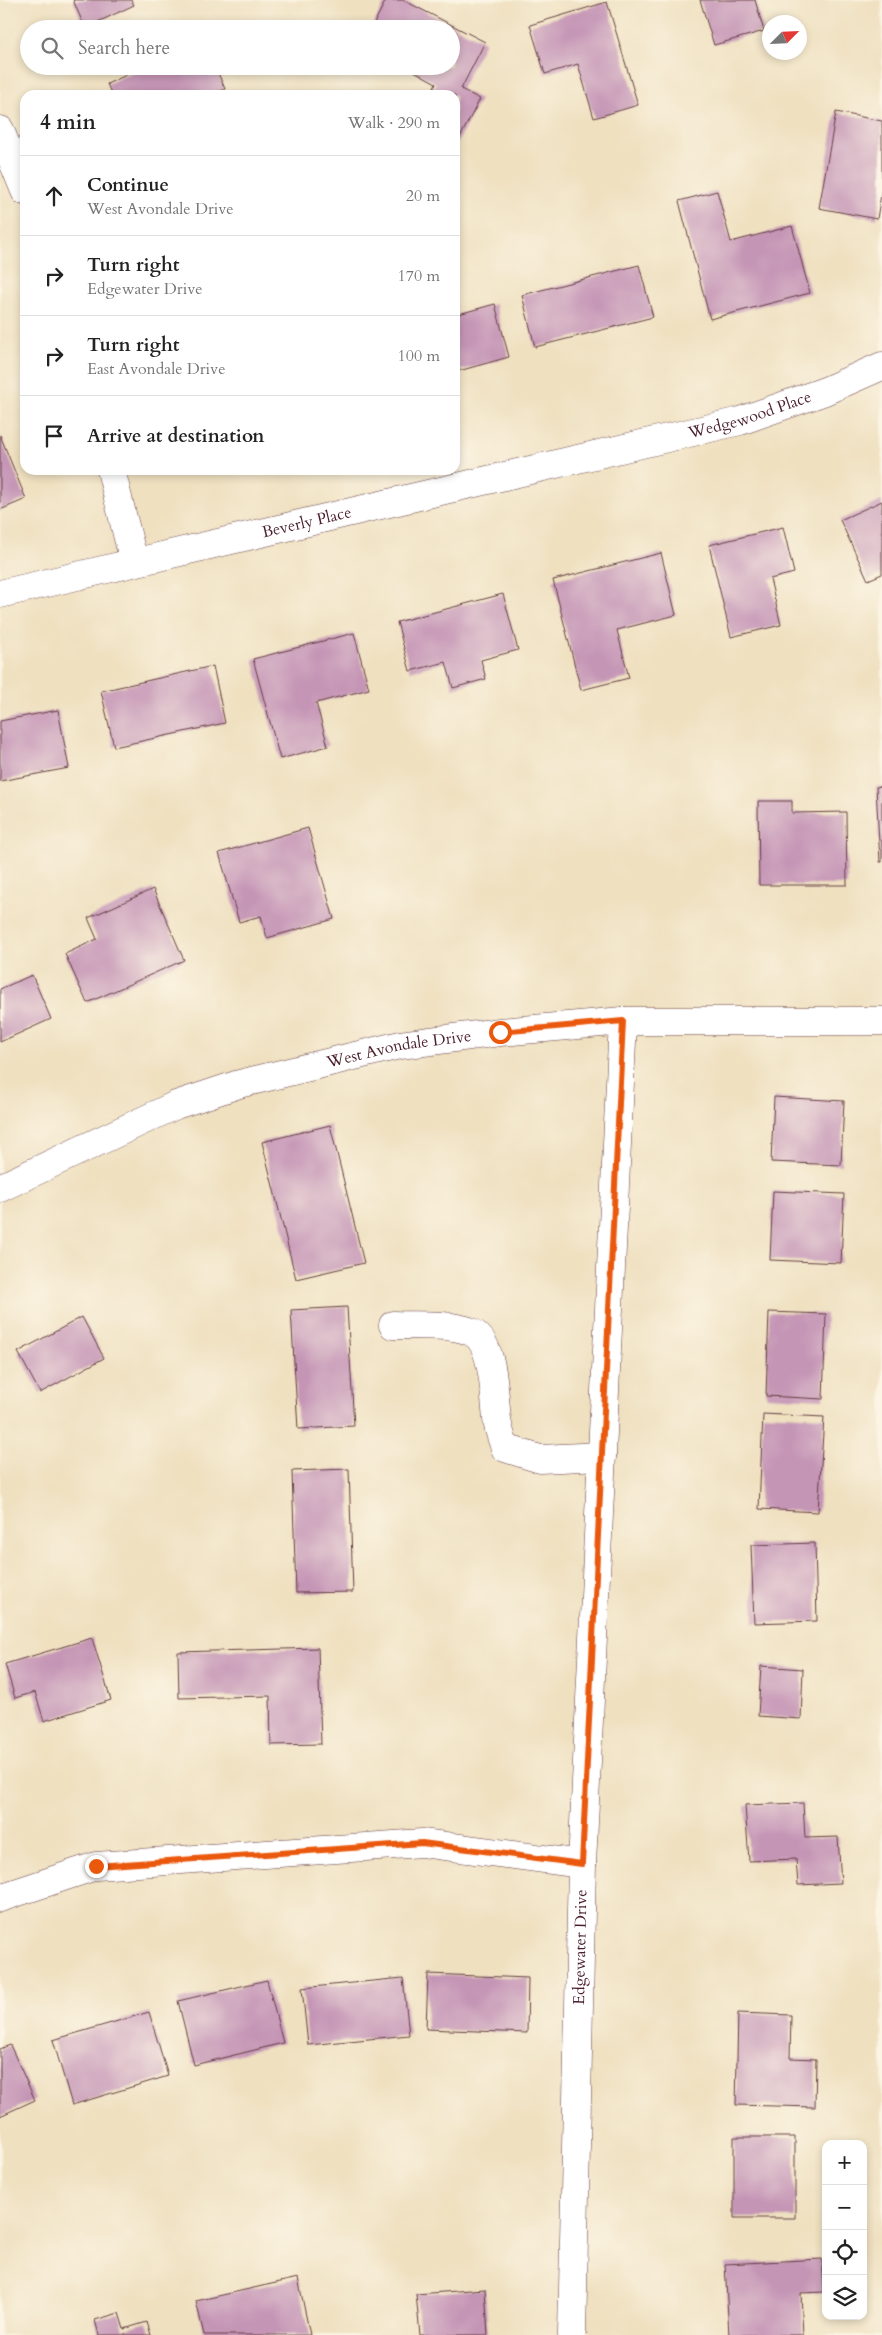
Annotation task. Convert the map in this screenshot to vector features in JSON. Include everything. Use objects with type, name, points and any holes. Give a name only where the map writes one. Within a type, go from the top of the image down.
[{"type":"street","points":[[0,130],[20,179]]},
{"type":"street","name":"Wedgewood Place","points":[[613,450],[740,421],[825,391],[882,366]]},
{"type":"street","name":"Beverly Place","points":[[0,594],[613,450]]},
{"type":"street","points":[[112,475],[134,562]]},
{"type":"street","name":"West Avondale Drive","points":[[0,1188],[176,1105],[239,1084],[400,1045],[500,1032],[623,1021],[882,1021]]},
{"type":"street","name":"Edgewater Drive","points":[[572,2335],[582,1864],[623,1021]]},
{"type":"street","points":[[393,1325],[441,1327],[471,1331],[484,1344],[492,1374],[497,1421],[505,1448],[540,1459],[602,1456]]},
{"type":"street","points":[[0,1898],[96,1866],[422,1843],[582,1864]]},
{"type":"building","points":[[73,0],[131,0],[134,5],[102,20],[82,20]]},
{"type":"building","points":[[386,0],[403,0],[442,20],[376,20]]},
{"type":"building","points":[[700,0],[755,0],[762,24],[762,32],[714,45]]},
{"type":"building","points":[[607,2],[638,105],[594,118],[578,64],[545,74],[530,25]]},
{"type":"building","points":[[460,29],[485,42],[461,89],[480,99],[460,137],[460,90],[432,90],[436,83],[421,75],[460,75]]},
{"type":"building","points":[[126,75],[219,75],[225,89],[110,90],[107,84]]},
{"type":"building","points":[[836,112],[882,121],[882,188],[877,219],[819,208]]},
{"type":"building","points":[[717,191],[731,242],[792,226],[810,293],[710,319],[679,201]]},
{"type":"building","points":[[639,265],[653,317],[535,347],[522,295]]},
{"type":"building","points":[[495,304],[509,357],[460,371],[460,314]]},
{"type":"building","points":[[0,435],[26,499],[0,510]]},
{"type":"building","points":[[882,501],[882,574],[868,580],[840,520]]},
{"type":"building","points":[[783,527],[794,573],[770,579],[781,625],[731,637],[709,545]]},
{"type":"building","points":[[661,553],[676,615],[617,630],[629,678],[581,690],[553,580]]},
{"type":"building","points":[[503,594],[518,650],[481,660],[486,679],[453,688],[446,662],[410,671],[397,622]]},
{"type":"building","points":[[354,633],[369,689],[316,703],[328,746],[280,759],[253,659]]},
{"type":"building","points":[[213,666],[225,723],[114,747],[101,691]]},
{"type":"building","points":[[58,710],[69,768],[0,781],[0,721]]},
{"type":"building","points":[[882,786],[882,862],[880,862],[876,787]]},
{"type":"building","points":[[758,801],[792,801],[792,813],[846,812],[847,885],[759,885]]},
{"type":"building","points":[[308,828],[334,919],[267,938],[261,916],[239,922],[219,853]]},
{"type":"building","points":[[153,889],[184,960],[87,1003],[65,954],[97,939],[88,918]]},
{"type":"building","points":[[32,975],[51,1019],[0,1042],[0,989]]},
{"type":"building","points":[[774,1097],[844,1101],[841,1165],[771,1162]]},
{"type":"building","points":[[330,1125],[364,1263],[296,1279],[262,1142]]},
{"type":"building","points":[[773,1191],[844,1194],[841,1263],[770,1260]]},
{"type":"building","points":[[347,1307],[354,1426],[298,1429],[291,1310]]},
{"type":"building","points":[[769,1312],[826,1314],[823,1399],[766,1396]]},
{"type":"building","points":[[82,1317],[104,1358],[40,1393],[18,1352]]},
{"type":"building","points":[[763,1414],[824,1417],[818,1512],[759,1509]]},
{"type":"building","points":[[349,1469],[353,1592],[296,1593],[292,1471]]},
{"type":"building","points":[[815,1543],[817,1621],[754,1623],[751,1545]]},
{"type":"building","points":[[92,1638],[111,1700],[44,1721],[35,1692],[15,1698],[5,1664]]},
{"type":"building","points":[[318,1648],[321,1744],[271,1745],[270,1696],[179,1698],[178,1652]]},
{"type":"building","points":[[761,1666],[803,1669],[801,1719],[758,1716]]},
{"type":"building","points":[[803,1803],[805,1838],[838,1837],[841,1883],[798,1885],[796,1859],[749,1861],[745,1805]]},
{"type":"building","points":[[428,1974],[528,1978],[527,2033],[426,2029]]},
{"type":"building","points":[[403,1978],[409,2035],[308,2045],[302,1988]]},
{"type":"building","points":[[267,1980],[283,2043],[194,2065],[178,2001]]},
{"type":"building","points":[[149,2012],[168,2076],[72,2105],[53,2040]]},
{"type":"building","points":[[738,2013],[791,2015],[790,2058],[816,2059],[815,2107],[736,2105]]},
{"type":"building","points":[[10,2045],[35,2100],[0,2116],[0,2049]]},
{"type":"building","points":[[734,2137],[795,2137],[795,2218],[734,2218]]},
{"type":"building","points":[[822,2259],[822,2292],[801,2293],[803,2335],[729,2335],[725,2264]]},
{"type":"building","points":[[298,2278],[310,2335],[204,2335],[196,2301]]},
{"type":"building","points":[[485,2289],[488,2335],[420,2335],[416,2294]]},
{"type":"building","points":[[119,2313],[124,2329],[147,2322],[151,2335],[99,2335],[95,2320]]},
{"type":"route","points":[[96,1866],[422,1843],[582,1864],[623,1021],[500,1032]]}]
